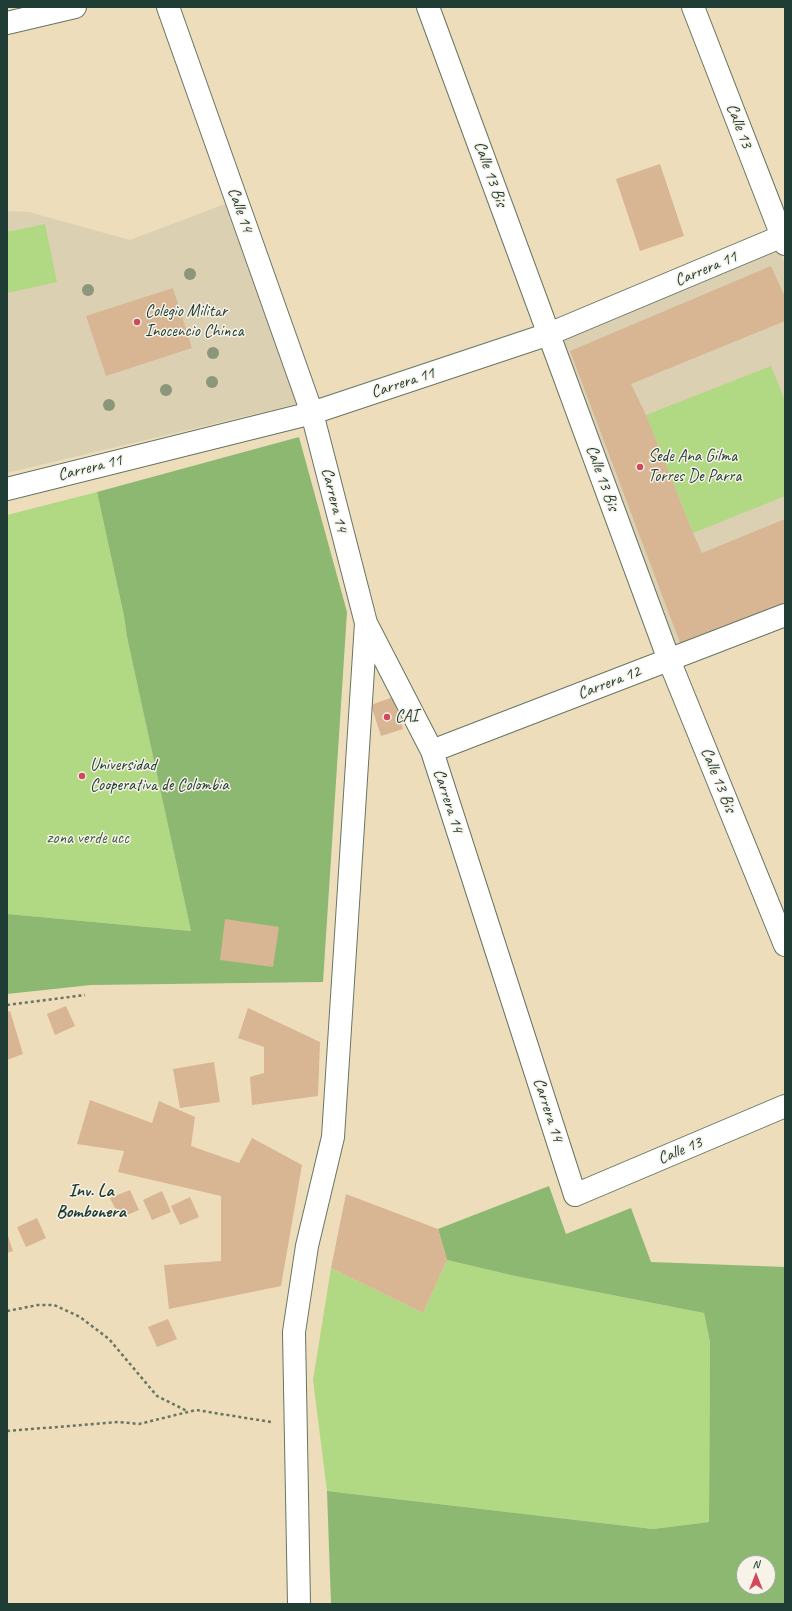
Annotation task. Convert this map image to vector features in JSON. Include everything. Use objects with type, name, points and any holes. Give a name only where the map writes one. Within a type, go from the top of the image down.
[{"type":"street","points":[[7,23],[75,7]]},
{"type":"street","name":"Calle 14","points":[[168,7],[312,413]]},
{"type":"street","name":"Calle 13 Bis","points":[[428,7],[669,660],[785,945]]},
{"type":"street","name":"Calle 13","points":[[693,7],[784,239]]},
{"type":"street","name":"Carrera 11","points":[[7,489],[312,413],[549,334],[784,239]]},
{"type":"street","name":"Carrera 14","points":[[312,413],[366,623],[432,750],[575,1195]]},
{"type":"street","name":"Carrera 12","points":[[432,750],[785,615]]},
{"type":"street","points":[[299,1604],[294,1332],[307,1246],[333,1137],[366,623]]},
{"type":"street","name":"Calle 13","points":[[575,1195],[785,1106]]},
{"type":"path","points":[[7,1005],[85,995]]},
{"type":"path","points":[[7,1311],[38,1305],[54,1305],[80,1317],[109,1340],[156,1396],[188,1412]]},
{"type":"path","points":[[7,1432],[119,1422],[139,1424],[196,1410],[273,1422]]},
{"type":"shaded area","name":"Colegio Militar Inocencio Chinca","points":[[225,204],[297,404],[7,473],[7,211],[29,212],[130,240]]},
{"type":"shaded area","points":[[778,246],[785,264],[785,609],[674,652],[562,340]]},
{"type":"green space","points":[[45,224],[57,282],[7,293],[7,232]]},
{"type":"green space","points":[[771,366],[785,401],[785,496],[693,533],[646,415]]},
{"type":"green space","points":[[299,437],[347,612],[323,982],[91,985],[7,994],[7,914],[191,931],[97,492]]},
{"type":"green space","name":"zona verde ucc","points":[[97,492],[191,931],[7,914],[7,515]]},
{"type":"green space","points":[[549,1186],[566,1234],[631,1208],[651,1262],[785,1267],[785,1604],[331,1604],[327,1491],[653,1529],[709,1522],[710,1342],[704,1313],[515,1276],[447,1260],[438,1229]]},
{"type":"green space","points":[[447,1260],[515,1276],[704,1313],[710,1342],[709,1522],[653,1529],[327,1491],[313,1380],[331,1268],[423,1313]]},
{"type":"building","points":[[660,164],[684,236],[640,251],[616,179]]},
{"type":"building","name":"Sede Ana Gilma Torres De Parra","points":[[771,266],[785,297],[785,321],[631,384],[646,415],[702,553],[785,519],[785,608],[682,648],[570,351]]},
{"type":"building","name":"Colegio Militar Inocencio Chinca","points":[[173,288],[192,348],[106,376],[86,316]]},
{"type":"building","name":"CAI","points":[[393,697],[403,729],[381,736],[371,705]]},
{"type":"building","points":[[225,919],[279,927],[273,967],[220,960]]},
{"type":"building","points":[[66,1006],[75,1026],[55,1035],[47,1014]]},
{"type":"building","points":[[248,1008],[320,1042],[318,1096],[252,1105],[250,1077],[264,1073],[264,1047],[238,1038]]},
{"type":"building","points":[[10,1011],[23,1054],[7,1060],[7,1012]]},
{"type":"building","points":[[214,1062],[220,1102],[180,1108],[173,1069]]},
{"type":"building","points":[[90,1100],[152,1123],[159,1101],[195,1117],[191,1146],[239,1163],[252,1138],[302,1165],[281,1286],[169,1309],[164,1265],[221,1261],[221,1196],[118,1172],[124,1151],[77,1144]]},
{"type":"building","points":[[130,1190],[139,1210],[120,1218],[110,1198]]},
{"type":"building","points":[[162,1191],[171,1212],[152,1220],[143,1200]]},
{"type":"building","points":[[346,1194],[438,1229],[447,1260],[423,1313],[331,1268]]},
{"type":"building","points":[[190,1197],[199,1217],[180,1225],[171,1206]]},
{"type":"building","points":[[37,1218],[46,1238],[26,1247],[17,1227]]},
{"type":"building","points":[[7,1233],[13,1251],[7,1253]]},
{"type":"building","points":[[168,1319],[177,1339],[157,1347],[148,1327]]},
{"type":"place","name":"Colegio Militar Inocencio Chinca","points":[[137,322]]},
{"type":"place","name":"Sede Ana Gilma Torres De Parra","points":[[640,467]]},
{"type":"place","name":"CAI","points":[[387,717]]},
{"type":"place","name":"Universidad Cooperativa de Colombia","points":[[82,776]]},
{"type":"district","name":"Inv. La Bombonera","points":[[91,1201]]}]
